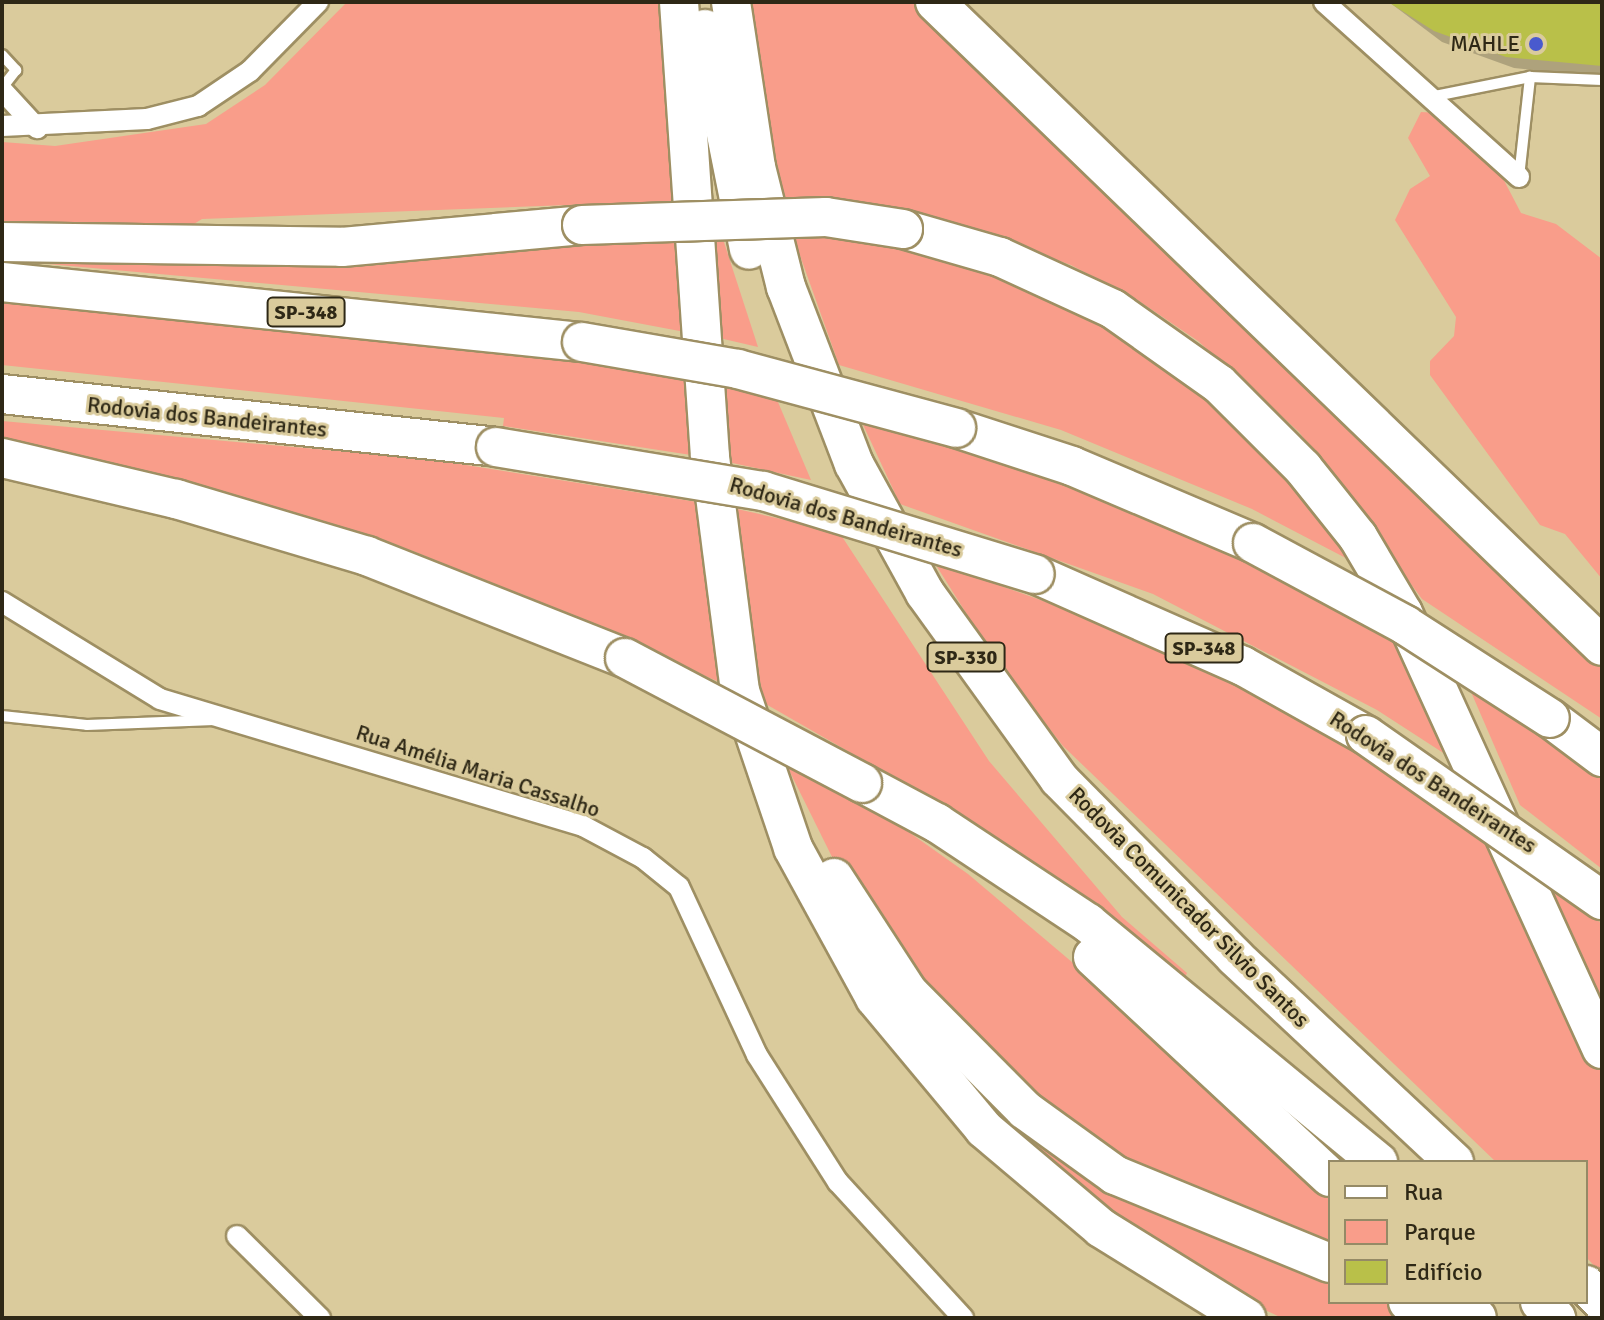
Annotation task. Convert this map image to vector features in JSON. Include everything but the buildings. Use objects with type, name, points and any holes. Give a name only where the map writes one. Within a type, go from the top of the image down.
[{"type":"highway","points":[[679,2],[710,457],[740,691],[788,834],[842,944],[902,1036],[984,1129],[1046,1185],[1145,1258],[1246,1318]]},
{"type":"highway","name":"Rodovia Comunicador Silvio Santos","points":[[702,2],[727,162],[777,343],[832,480],[907,612],[1007,754],[1113,875],[1413,1160]]},
{"type":"highway","name":"Rodovia Comunicador Silvio Santos","points":[[731,2],[756,167],[786,287],[854,464],[925,593],[1069,790],[1452,1160]]},
{"type":"highway","points":[[935,2],[1506,557],[1602,646]]},
{"type":"highway","points":[[2,242],[342,247],[582,225],[800,217],[903,229],[1000,257],[1113,309],[1219,384],[1303,468],[1358,537],[1403,613],[1602,1049]]},
{"type":"highway","name":"SP-348","points":[[2,282],[582,342],[738,369],[956,428],[1072,466],[1253,543],[1405,625],[1550,718],[1602,757]]},
{"type":"highway","name":"Rodovia dos Bandeirantes","points":[[2,394],[496,447],[763,491],[1035,574],[1243,666],[1366,735],[1602,900]]},
{"type":"highway","points":[[2,458],[176,499],[367,556],[625,658],[937,823],[1088,923],[1376,1160]]},
{"type":"highway","points":[[729,604],[756,710],[807,830],[884,959],[953,1043],[1025,1110],[1115,1175],[1328,1262]]},
{"type":"highway","points":[[865,785],[1066,934],[1328,1175]]},
{"type":"highway","points":[[1588,1287],[1602,1302]]},
{"type":"highway","points":[[1411,1304],[1435,1318]]},
{"type":"highway","points":[[1462,1304],[1477,1318]]},
{"type":"street","points":[[2,126],[37,128],[198,106],[250,71],[318,2]]},
{"type":"street","points":[[1324,2],[1519,177]]},
{"type":"street","points":[[2,89],[37,128]]},
{"type":"street","points":[[1506,557],[1602,617]]},
{"type":"street","name":"Rua Amélia Maria Cassalho","points":[[2,602],[160,699],[583,826],[643,858],[679,887],[757,1055],[838,1182],[963,1318]]},
{"type":"street","points":[[237,1236],[320,1318]]},
{"type":"lane","points":[[2,89],[16,70],[3,59]]},
{"type":"lane","points":[[1428,97],[1530,77],[1602,80]]},
{"type":"lane","points":[[1519,177],[1530,77]]},
{"type":"lane","points":[[2,716],[175,726],[224,718]]},
{"type":"green space","points":[[347,2],[661,2],[675,201],[202,219],[181,232],[2,224],[2,142],[55,146],[206,124],[265,85]]},
{"type":"green space","points":[[747,2],[921,2],[1602,656],[1602,719],[1422,599],[1299,432],[1198,341],[1139,301],[1071,265],[955,223],[784,201]]},
{"type":"green space","points":[[1421,112],[1438,113],[1497,167],[1521,213],[1556,224],[1602,259],[1602,579],[1565,534],[1540,525],[1430,375],[1430,361],[1454,336],[1456,317],[1395,220],[1410,189],[1430,176],[1408,138]]},
{"type":"green space","points":[[677,233],[685,332],[579,312],[15,261]]},
{"type":"green space","points":[[708,233],[721,233],[758,347],[715,337]]},
{"type":"green space","points":[[792,233],[967,259],[1088,311],[1240,419],[1363,567],[1252,509],[1061,430],[839,365]]},
{"type":"green space","points":[[2,300],[580,357],[672,374],[689,379],[691,455],[503,426],[504,418],[2,365]]},
{"type":"green space","points":[[717,383],[775,395],[811,480],[723,461]]},
{"type":"green space","points":[[858,414],[1181,525],[1408,648],[1465,767],[1377,710],[1153,594],[900,504]]},
{"type":"green space","points":[[2,421],[428,459],[697,502],[724,684],[413,551],[224,492],[2,441]]},
{"type":"green space","points":[[728,507],[839,532],[989,761],[1122,917],[1187,973],[1184,979],[947,808],[764,703]]},
{"type":"green space","points":[[934,562],[1130,632],[1215,672],[1394,773],[1499,844],[1602,1070],[1602,1274],[1588,1259],[1588,1160],[1494,1160],[1063,746],[995,659]]},
{"type":"green space","points":[[1465,678],[1602,771],[1602,869],[1520,805]]},
{"type":"green space","points":[[783,758],[879,811],[968,874],[1144,1023],[1328,1192],[1328,1249],[1171,1193],[993,1073],[839,871]]},
{"type":"green space","points":[[1546,878],[1602,924],[1602,999]]},
{"type":"green space","points":[[939,1052],[1002,1102],[1328,1271],[1328,1304],[1395,1304],[1420,1318],[1282,1318],[1233,1295],[1140,1236],[1022,1141]]},
{"type":"place","name":"MAHLE","points":[[1536,44]]}]
